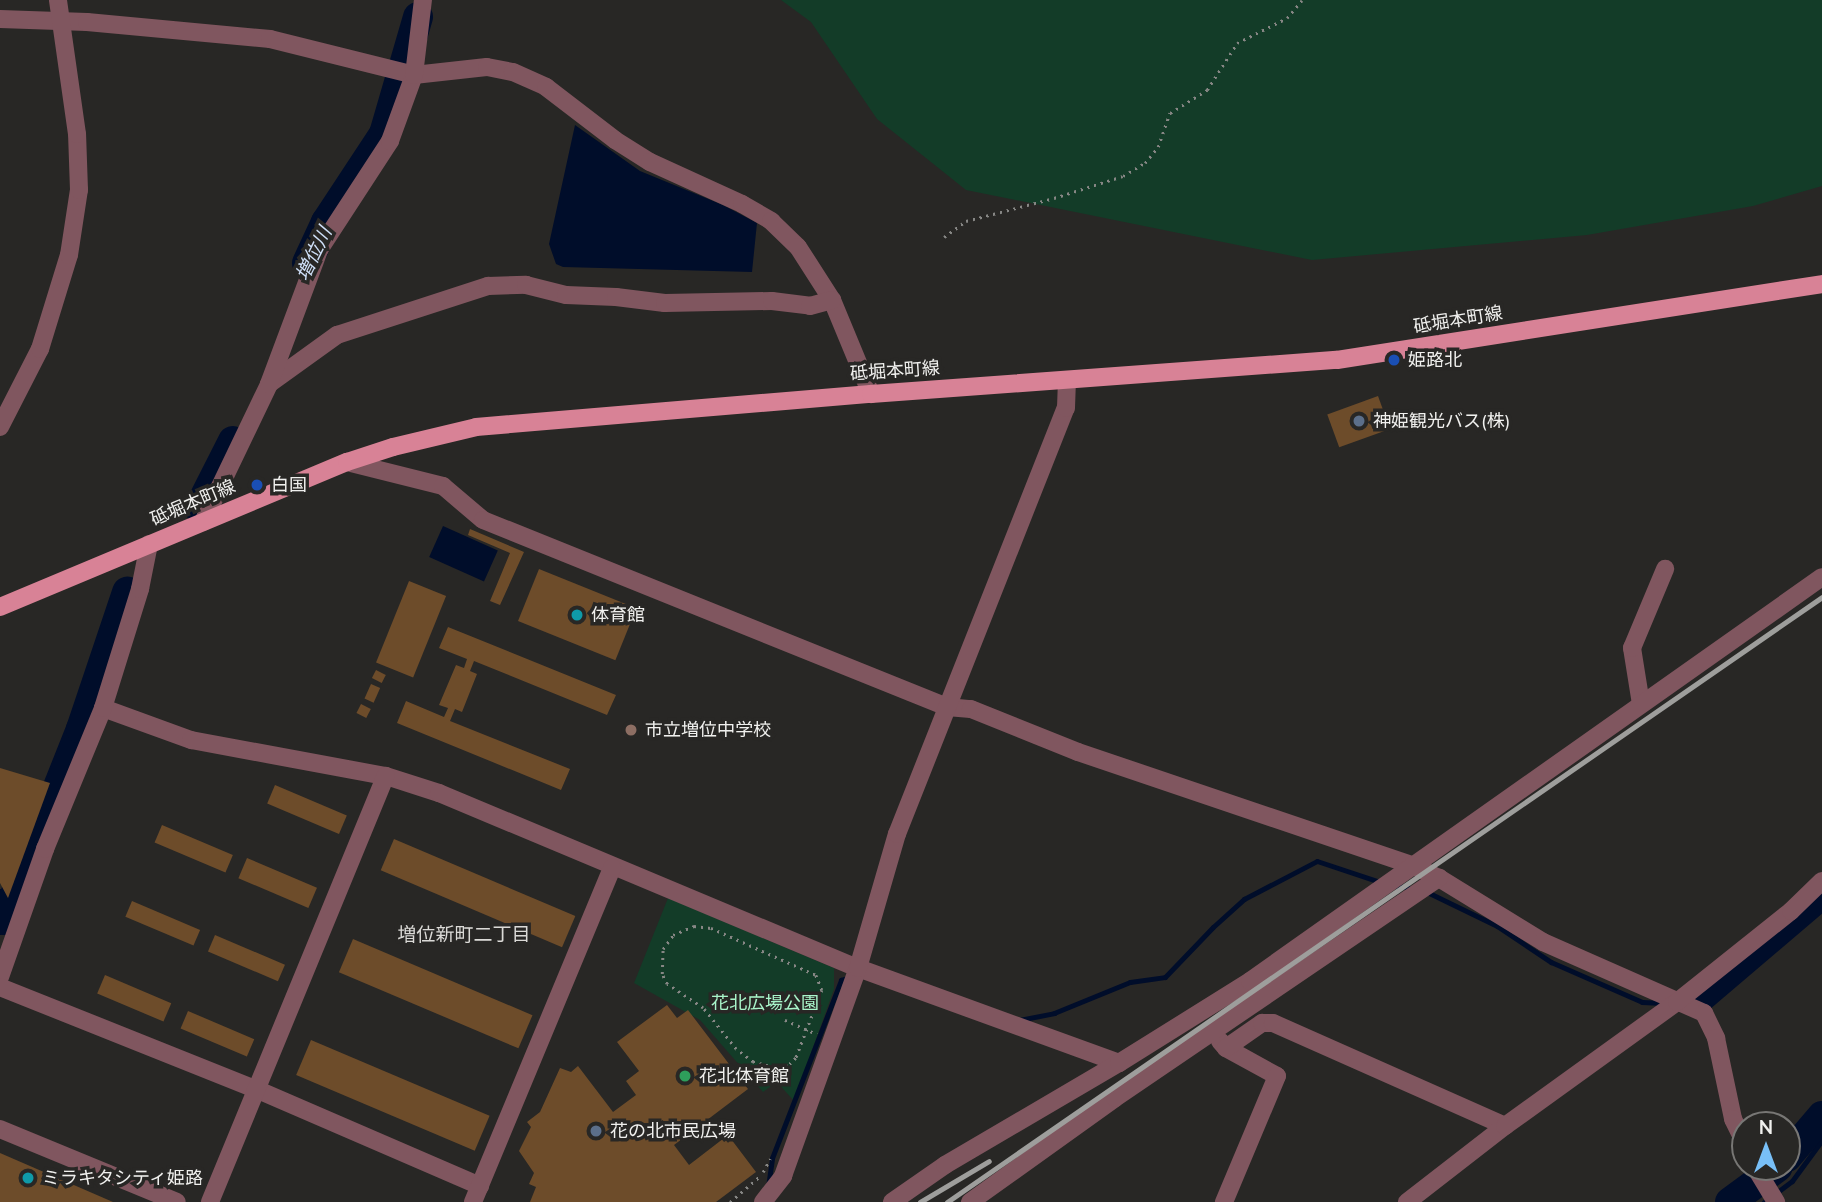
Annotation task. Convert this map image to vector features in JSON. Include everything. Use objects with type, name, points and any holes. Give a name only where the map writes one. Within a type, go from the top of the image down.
[{"type":"main road","name":"砥堀本町線","points":[[0,607],[347,462],[393,447],[476,427],[871,394],[1337,360],[1822,284]]},
{"type":"street","points":[[0,427],[40,349],[69,255],[79,190],[77,134],[58,0]]},
{"type":"street","points":[[203,522],[269,384],[319,250],[390,141],[414,75],[423,0]]},
{"type":"street","points":[[0,19],[270,39],[414,75],[487,67],[513,72],[546,87],[615,140],[650,162],[742,204],[771,221],[798,247],[831,300],[871,394]]},
{"type":"street","points":[[269,384],[337,334],[488,286],[526,285],[566,295],[665,303],[772,301],[810,306],[831,300]]},
{"type":"street","points":[[768,1200],[783,1177],[858,968],[897,834],[1066,408],[1067,381]]},
{"type":"street","points":[[347,462],[443,486],[483,520],[947,707],[971,709],[1077,752],[1412,865],[1439,878],[1544,942],[1704,1013],[1716,1038],[1731,1111]]},
{"type":"street","points":[[0,977],[45,849],[103,708],[140,589],[149,544]]},
{"type":"street","points":[[1641,704],[1632,648],[1665,569]]},
{"type":"street","points":[[892,1202],[945,1165],[1119,1063],[1250,981],[1822,577]]},
{"type":"street","points":[[103,708],[191,740],[386,776],[439,793],[612,868],[858,968],[1119,1063]]},
{"type":"street","points":[[210,1202],[386,776]]},
{"type":"street","points":[[0,987],[258,1090],[477,1194],[612,868]]},
{"type":"street","points":[[970,1202],[1115,1098],[1439,878]]},
{"type":"street","points":[[1408,1202],[1505,1126],[1677,1002],[1791,911],[1822,881]]},
{"type":"street","points":[[1226,1048],[1262,1023],[1273,1023],[1505,1126]]},
{"type":"street","points":[[1213,1033],[1226,1048],[1277,1076],[1224,1202]]},
{"type":"street","points":[[0,1129],[177,1202]]},
{"type":"street","points":[[1763,1181],[1776,1202]]},
{"type":"path","points":[[943,237],[966,221],[1065,195],[1123,176],[1145,163],[1158,147],[1170,113],[1207,90],[1237,43],[1287,18],[1302,0]]},
{"type":"path","points":[[694,926],[711,928],[816,975],[822,990],[807,1029],[796,1058],[788,1066],[768,1066],[753,1062],[736,1049],[703,1008],[667,984],[661,967],[663,949],[682,929],[694,926]]},
{"type":"path","points":[[785,1020],[820,1035]]},
{"type":"green space","points":[[781,0],[1822,0],[1822,186],[1753,206],[1587,235],[1312,260],[966,190],[877,119],[811,22]]},
{"type":"green space","name":"花北広場公園","points":[[668,898],[834,968],[834,989],[794,1101],[777,1082],[763,1092],[700,1020],[634,983]]},
{"type":"water","points":[[575,125],[640,171],[723,205],[757,223],[752,272],[563,267],[556,264],[549,244]]},
{"type":"water","points":[[443,526],[498,550],[484,581],[429,557]]},
{"type":"building","name":"神姫観光バス(株)","points":[[1378,396],[1390,429],[1339,447],[1327,414]]},
{"type":"building","points":[[470,529],[524,552],[500,605],[490,601],[510,553],[468,535]]},
{"type":"building","name":"体育館","points":[[539,569],[636,608],[615,660],[518,621]]},
{"type":"building","points":[[409,581],[446,596],[413,678],[376,663]]},
{"type":"building","points":[[448,627],[616,695],[607,715],[474,661],[470,671],[477,674],[462,712],[455,709],[450,721],[570,769],[561,790],[397,723],[406,701],[444,717],[448,708],[439,705],[456,665],[464,668],[467,659],[439,648]]},
{"type":"building","points":[[376,670],[386,675],[382,683],[372,678]]},
{"type":"building","points":[[371,684],[380,688],[374,703],[364,699]]},
{"type":"building","points":[[361,704],[371,709],[366,718],[356,713]]},
{"type":"building","points":[[0,768],[50,783],[8,898],[0,883]]},
{"type":"building","points":[[275,785],[347,815],[339,834],[267,803]]},
{"type":"building","points":[[162,825],[233,855],[225,873],[155,842]]},
{"type":"building","points":[[394,839],[575,916],[562,947],[381,870]]},
{"type":"building","points":[[247,858],[317,888],[308,908],[238,878]]},
{"type":"building","points":[[132,901],[200,930],[193,946],[125,917]]},
{"type":"building","points":[[215,935],[285,965],[278,981],[208,952]]},
{"type":"building","points":[[353,939],[532,1015],[518,1048],[339,972]]},
{"type":"building","points":[[105,975],[171,1003],[163,1022],[97,993]]},
{"type":"building","name":"花の北市民広場","points":[[667,1005],[677,1018],[688,1010],[748,1089],[674,1145],[689,1165],[728,1135],[756,1172],[716,1202],[530,1202],[536,1187],[529,1184],[534,1173],[519,1151],[531,1127],[527,1122],[540,1112],[560,1068],[571,1072],[578,1066],[613,1112],[636,1095],[626,1081],[639,1071],[617,1042]]},
{"type":"building","points":[[188,1011],[254,1039],[247,1057],[181,1028]]},
{"type":"building","points":[[311,1040],[490,1116],[475,1151],[296,1075]]},
{"type":"building","name":"ミラキタシティ姫路","points":[[0,1153],[113,1202],[0,1202]]},
{"type":"waterway","name":"増位川","points":[[307,263],[326,222],[384,134],[418,17]]},
{"type":"waterway","name":"増位川","points":[[199,508],[233,441]]},
{"type":"waterway","points":[[5,920],[81,729],[127,592]]},
{"type":"waterway","points":[[1019,1020],[1054,1013],[1130,982],[1165,977],[1244,899],[1317,861],[1380,882]]},
{"type":"waterway","points":[[1393,885],[1414,889]]},
{"type":"waterway","points":[[0,891],[4,899],[5,920],[0,932]]},
{"type":"waterway","points":[[1427,892],[1497,926],[1551,962],[1642,1002],[1663,1003]]},
{"type":"waterway","points":[[1701,997],[1822,894]]},
{"type":"waterway","points":[[768,1187],[772,1158],[841,980],[851,977]]},
{"type":"waterway","points":[[1801,1141],[1822,1116]]},
{"type":"waterway","points":[[1764,1202],[1792,1181],[1822,1140]]},
{"type":"waterway","points":[[1730,1202],[1759,1181]]},
{"type":"railway","points":[[947,1202],[1822,597]]},
{"type":"railway","points":[[920,1202],[989,1161]]},
{"type":"place","name":"姫路北","points":[[1394,360]]},
{"type":"place","name":"神姫観光バス(株)","points":[[1359,421]]},
{"type":"place","name":"白国","points":[[257,485]]},
{"type":"place","name":"体育館","points":[[577,615]]},
{"type":"place","name":"市立増位中学校","points":[[631,730]]},
{"type":"place","name":"花北体育館","points":[[685,1076]]},
{"type":"place","name":"花の北市民広場","points":[[596,1131]]},
{"type":"place","name":"ミラキタシティ姫路","points":[[28,1178]]},
{"type":"district","name":"増位新町二丁目","points":[[464,935]]}]
